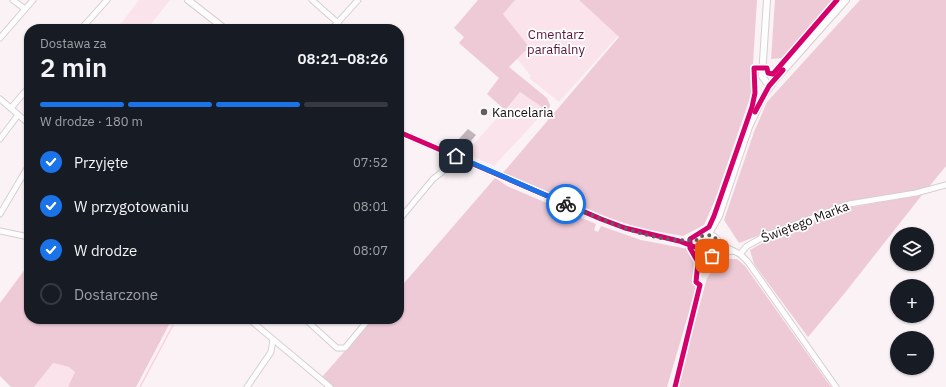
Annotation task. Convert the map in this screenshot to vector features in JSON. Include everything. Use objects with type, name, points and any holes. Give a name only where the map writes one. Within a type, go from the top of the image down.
[{"type":"street","points":[[13,0],[25,9]]},
{"type":"street","points":[[0,38],[33,0]]},
{"type":"street","points":[[85,24],[107,0]]},
{"type":"street","points":[[188,0],[219,24]]},
{"type":"street","points":[[312,0],[338,23],[358,0]]},
{"type":"street","points":[[767,0],[762,76],[770,86]]},
{"type":"street","points":[[836,387],[748,262],[740,254],[719,244],[715,237],[717,220],[748,127],[770,86],[846,0]]},
{"type":"street","points":[[11,108],[24,93]]},
{"type":"street","points":[[0,99],[24,120]]},
{"type":"street","points":[[0,139],[18,115]]},
{"type":"street","points":[[404,134],[625,228],[679,241],[697,247]]},
{"type":"street","points":[[404,214],[433,180],[451,165],[456,156]]},
{"type":"street","points":[[0,214],[24,173]]},
{"type":"street","name":"Świętego Marka","points":[[740,254],[747,246],[762,237],[849,204],[916,193],[946,185]]},
{"type":"street","points":[[708,235],[717,220]]},
{"type":"street","points":[[0,231],[24,236]]},
{"type":"street","points":[[715,237],[708,235],[702,236],[698,240],[697,247],[699,253],[704,256],[712,256],[717,253],[734,251]]},
{"type":"street","points":[[679,241],[698,240]]},
{"type":"street","points":[[717,253],[719,244]]},
{"type":"street","points":[[255,324],[330,387]]},
{"type":"street","points":[[313,324],[337,348],[345,348],[365,324]]},
{"type":"street","points":[[247,387],[271,352],[273,340]]},
{"type":"green space","points":[[139,0],[170,0],[151,24],[121,24]]},
{"type":"green space","name":"Cmentarz parafialny","points":[[515,0],[579,0],[618,36],[559,102],[529,78],[531,76],[491,27]]},
{"type":"green space","points":[[520,92],[546,110],[494,166],[466,153]]},
{"type":"green space","points":[[53,363],[69,367],[75,372],[68,387],[34,387]]},
{"type":"shaded area","points":[[478,0],[515,0],[503,14],[529,47],[509,67],[547,98],[550,105],[549,112],[520,92],[505,110],[487,94],[499,78],[459,43],[464,37],[454,28]]},
{"type":"shaded area","points":[[579,0],[757,0],[751,95],[715,200],[704,225],[683,236],[643,229],[606,217],[502,174],[619,37]]},
{"type":"shaded area","points":[[775,0],[834,0],[783,58],[771,59]]},
{"type":"shaded area","points":[[860,0],[946,0],[946,166],[928,188],[846,202],[739,243],[724,220],[754,132],[767,102]]},
{"type":"shaded area","points":[[495,178],[507,186],[596,224],[594,230],[598,232],[601,226],[641,240],[688,249],[697,262],[696,288],[667,387],[333,387],[322,377],[369,324],[404,324],[404,283]]},
{"type":"shaded area","points":[[922,195],[897,227],[890,227],[890,236],[808,337],[754,264],[750,250],[769,239],[847,208]]},
{"type":"shaded area","points":[[729,259],[737,259],[745,266],[831,387],[677,387],[707,278],[717,264]]},
{"type":"shaded area","points":[[24,271],[24,324],[169,324],[136,387],[68,387],[75,372],[69,367],[53,363],[34,387],[11,387],[0,376],[0,303]]},
{"type":"building","points":[[468,129],[476,135],[465,148],[457,141]]},
{"type":"waterway","points":[[140,387],[173,325]]},
{"type":"cycle path","points":[[675,387],[700,285],[696,282],[698,262],[690,248],[690,239],[709,227],[714,216],[752,107],[755,93],[754,68],[767,68],[768,73],[773,74],[837,0]]},
{"type":"cycle path","points":[[755,112],[769,86],[783,70]]},
{"type":"cycle path","points":[[404,134],[601,219],[625,228],[679,241],[695,247]]},
{"type":"way so far","points":[[566,204],[625,228],[679,241],[694,241],[698,240],[702,236],[711,235],[717,239],[719,244],[717,253],[712,256]]},
{"type":"place","name":"Kancelaria","points":[[484,112]]},
{"type":"route","points":[[456,156],[566,204]]}]
